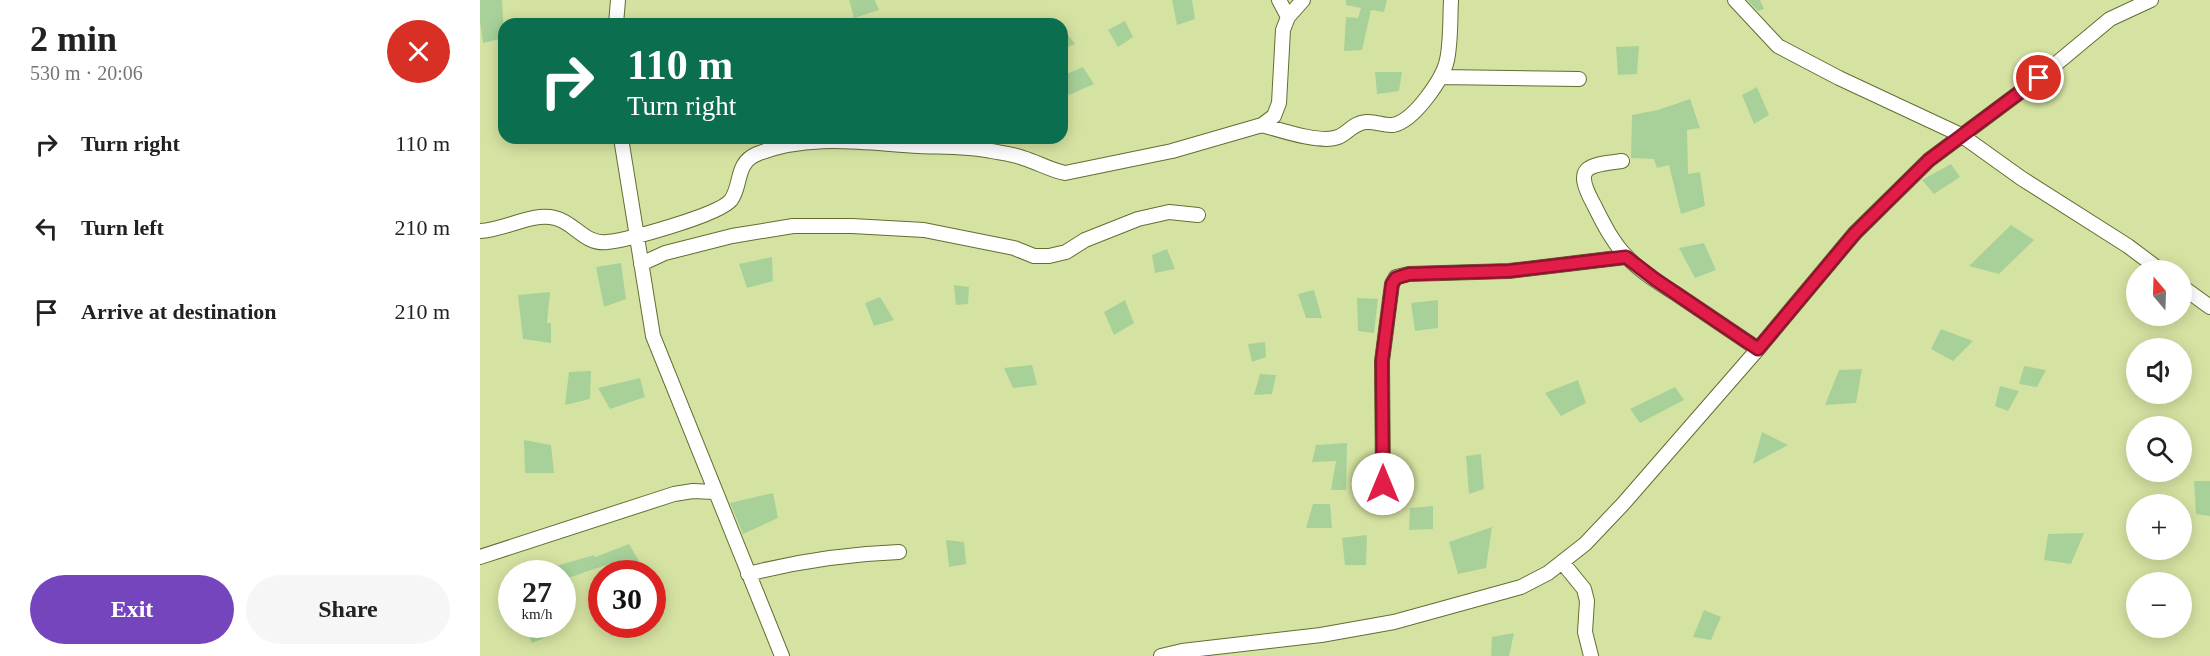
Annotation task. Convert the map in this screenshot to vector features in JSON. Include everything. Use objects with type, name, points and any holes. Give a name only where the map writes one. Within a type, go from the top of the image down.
[{"type":"street","points":[[616,18],[618,0]]},
{"type":"street","points":[[1279,0],[1288,18]]},
{"type":"street","points":[[887,144],[988,150],[1021,157],[1065,173],[1172,151],[1262,125],[1274,116],[1279,103],[1283,30],[1288,18],[1303,0]]},
{"type":"street","points":[[1262,125],[1323,140],[1338,137],[1353,126],[1364,122],[1392,125],[1404,120],[1413,114],[1440,77],[1447,60],[1451,0]]},
{"type":"street","points":[[1735,0],[1778,46],[1839,78],[1961,135],[2021,178],[2147,260]]},
{"type":"street","points":[[1161,656],[1182,651],[1321,635],[1394,622],[1521,587],[1548,573],[1585,544],[1623,504],[1855,233],[1929,160],[2039,78],[2110,19],[2151,0]]},
{"type":"street","points":[[1440,77],[1579,79]]},
{"type":"street","points":[[622,144],[653,336],[782,656]]},
{"type":"street","points":[[480,231],[495,231],[541,216],[557,218],[590,240],[605,243],[636,236],[721,208],[731,199],[745,163],[755,155],[797,144]]},
{"type":"street","points":[[1622,161],[1597,164],[1587,170],[1583,178],[1584,186],[1606,228],[1626,257],[1660,283],[1758,349]]},
{"type":"street","points":[[641,264],[676,250],[732,236],[793,226],[852,226],[924,230],[1014,248],[1034,256],[1049,256],[1066,252],[1085,240],[1138,219],[1168,212],[1198,215]]},
{"type":"street","points":[[1383,484],[1382,361],[1392,284],[1396,278],[1409,274],[1509,271],[1626,257]]},
{"type":"street","points":[[2192,294],[2210,307]]},
{"type":"street","points":[[480,557],[674,494],[693,491],[714,492]]},
{"type":"street","points":[[748,574],[849,554],[898,552]]},
{"type":"street","points":[[1562,562],[1584,589],[1587,601],[1585,632],[1591,656]]},
{"type":"building","points":[[480,0],[502,0],[503,18],[498,18],[498,39],[483,43]]},
{"type":"building","points":[[849,0],[875,0],[879,10],[854,18]]},
{"type":"building","points":[[1172,0],[1192,0],[1195,19],[1177,25]]},
{"type":"building","points":[[1346,0],[1387,0],[1384,12],[1371,10],[1362,50],[1344,51],[1346,17],[1358,18],[1361,8],[1346,5]]},
{"type":"building","points":[[1747,0],[1760,0],[1764,9],[1758,11]]},
{"type":"building","points":[[1125,21],[1133,37],[1118,47],[1108,30]]},
{"type":"building","points":[[1068,35],[1075,44],[1068,47]]},
{"type":"building","points":[[1639,46],[1637,74],[1618,75],[1616,47]]},
{"type":"building","points":[[1083,67],[1094,84],[1069,95],[1068,73]]},
{"type":"building","points":[[1375,72],[1402,72],[1399,91],[1377,94]]},
{"type":"building","points":[[1757,87],[1769,115],[1754,124],[1742,95]]},
{"type":"building","points":[[1690,99],[1700,128],[1687,130],[1688,174],[1700,172],[1705,206],[1681,214],[1669,165],[1657,168],[1654,159],[1631,158],[1632,115],[1658,110]]},
{"type":"building","points":[[1951,164],[1960,177],[1934,194],[1922,180]]},
{"type":"building","points":[[2011,225],[2034,240],[1999,274],[1969,266]]},
{"type":"building","points":[[1704,243],[1716,270],[1695,278],[1679,248]]},
{"type":"building","points":[[1167,249],[1175,269],[1155,273],[1152,255]]},
{"type":"building","points":[[772,257],[773,281],[747,288],[739,264]]},
{"type":"building","points":[[621,263],[626,299],[604,307],[596,267]]},
{"type":"building","points":[[954,285],[969,287],[968,304],[956,305]]},
{"type":"building","points":[[1314,290],[1322,318],[1306,318],[1298,294]]},
{"type":"building","points":[[550,292],[547,323],[551,323],[551,343],[523,339],[518,295]]},
{"type":"building","points":[[880,297],[894,320],[874,326],[865,303]]},
{"type":"building","points":[[1357,298],[1378,299],[1374,333],[1358,331]]},
{"type":"building","points":[[1125,300],[1134,323],[1114,335],[1104,312]]},
{"type":"building","points":[[1438,300],[1438,328],[1415,331],[1411,303]]},
{"type":"building","points":[[1941,329],[1973,341],[1953,361],[1931,349]]},
{"type":"building","points":[[1265,342],[1266,357],[1252,362],[1248,344]]},
{"type":"building","points":[[1032,365],[1037,385],[1013,388],[1004,368]]},
{"type":"building","points":[[2024,366],[2046,370],[2037,387],[2019,384]]},
{"type":"building","points":[[1862,369],[1856,403],[1825,405],[1839,370]]},
{"type":"building","points":[[591,371],[590,399],[565,405],[569,372]]},
{"type":"building","points":[[1260,374],[1276,375],[1272,394],[1254,395]]},
{"type":"building","points":[[640,378],[645,397],[610,409],[598,388]]},
{"type":"building","points":[[1578,380],[1586,403],[1561,416],[1545,393]]},
{"type":"building","points":[[2000,386],[2019,391],[2008,411],[1995,406]]},
{"type":"building","points":[[1675,387],[1684,400],[1640,423],[1630,409]]},
{"type":"building","points":[[1762,432],[1788,445],[1753,464]]},
{"type":"building","points":[[524,440],[551,445],[554,473],[525,473]]},
{"type":"building","points":[[1347,443],[1346,490],[1331,490],[1336,461],[1312,462],[1316,445]]},
{"type":"building","points":[[1481,454],[1484,489],[1469,494],[1466,456]]},
{"type":"building","points":[[2194,481],[2210,481],[2210,516],[2196,514]]},
{"type":"building","points":[[773,493],[778,518],[743,534],[730,503]]},
{"type":"building","points":[[1313,504],[1330,504],[1332,528],[1306,528]]},
{"type":"building","points":[[1433,506],[1433,529],[1409,530],[1410,508]]},
{"type":"building","points":[[1492,527],[1486,568],[1458,574],[1449,542]]},
{"type":"building","points":[[2084,533],[2071,564],[2044,560],[2048,534]]},
{"type":"building","points":[[1367,535],[1366,565],[1345,565],[1342,538]]},
{"type":"building","points":[[946,540],[964,542],[966,564],[949,567]]},
{"type":"building","points":[[629,544],[638,560],[588,560],[588,571],[576,575],[576,560],[594,555],[595,557]]},
{"type":"building","points":[[1704,610],[1721,617],[1711,640],[1693,637]]},
{"type":"building","points":[[1514,633],[1509,656],[1491,656],[1492,637]]},
{"type":"building","points":[[530,638],[544,638],[532,643]]},
{"type":"route","points":[[1383,484],[1382,361],[1392,284],[1396,278],[1409,274],[1509,271],[1626,257],[1644,272],[1758,349],[1855,233],[1929,160],[2039,78]]}]
